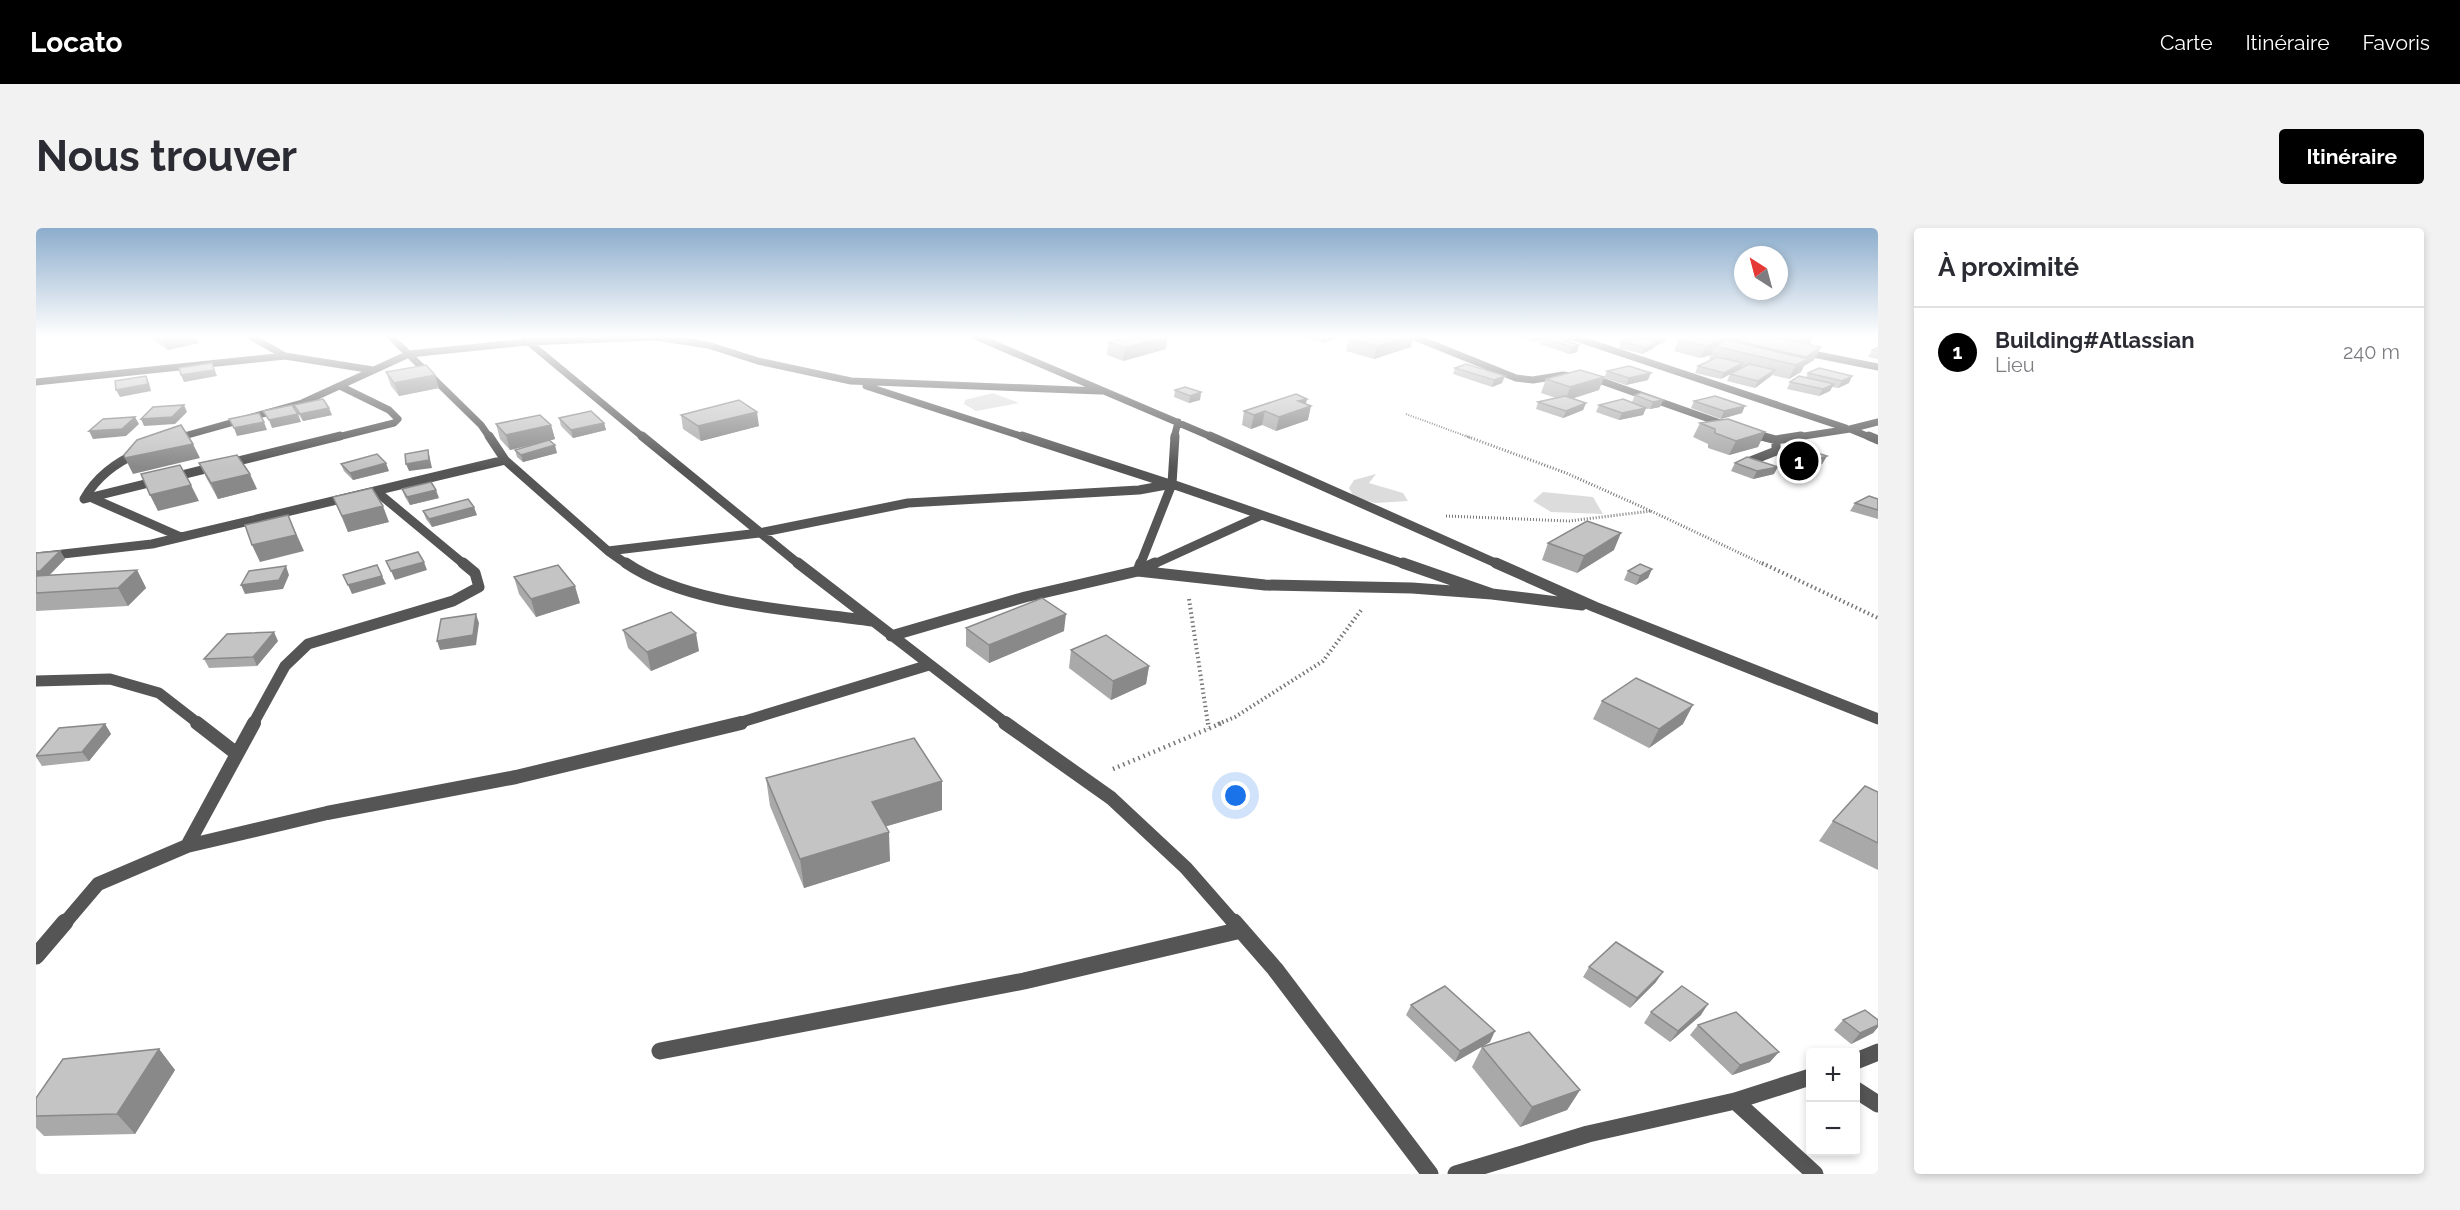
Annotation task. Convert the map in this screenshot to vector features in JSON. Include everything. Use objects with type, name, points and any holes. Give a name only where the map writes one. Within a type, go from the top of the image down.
[{"type":"street","points":[[36,382],[54,380]]},
{"type":"street","points":[[165,442],[302,403],[352,380]]},
{"type":"street","points":[[436,380],[481,424],[505,460],[608,551],[645,576],[706,597],[872,621]]},
{"type":"street","points":[[575,380],[759,533],[891,636],[1111,798],[1186,868],[1275,969],[1430,1174]]},
{"type":"street","points":[[847,380],[1172,484],[1492,594]]},
{"type":"street","points":[[1076,380],[1178,422],[1595,607],[1876,718]]},
{"type":"street","points":[[1599,380],[1776,440],[1850,429],[1878,422]]},
{"type":"street","points":[[1703,380],[1878,440]]},
{"type":"street","points":[[851,381],[1101,391]]},
{"type":"street","points":[[144,450],[123,459],[99,478],[84,499],[393,423],[398,419],[389,410],[340,386]]},
{"type":"street","points":[[1138,571],[1172,484],[1174,439],[1178,422]]},
{"type":"street","points":[[1748,462],[1776,451],[1776,440]]},
{"type":"street","points":[[36,557],[152,544],[505,460]]},
{"type":"street","points":[[608,551],[759,533],[898,504],[1139,490],[1172,484]]},
{"type":"street","points":[[187,846],[285,666],[308,644],[453,602],[479,587],[475,573],[377,492]]},
{"type":"street","points":[[92,498],[181,537]]},
{"type":"street","points":[[891,636],[1025,597],[1138,571],[1262,515]]},
{"type":"street","points":[[1138,571],[1265,585],[1379,587],[1492,594],[1595,607]]},
{"type":"street","points":[[36,956],[98,884],[187,846],[327,813],[516,777],[643,748],[751,720],[929,665]]},
{"type":"street","points":[[36,681],[110,679],[159,693],[237,754]]},
{"type":"street","points":[[660,1051],[1002,985],[1165,951],[1241,930]]},
{"type":"street","points":[[1860,1059],[1878,1052]]},
{"type":"street","points":[[1456,1174],[1588,1134],[1735,1101],[1806,1078]]},
{"type":"street","points":[[1860,1093],[1878,1104]]},
{"type":"street","points":[[1735,1101],[1815,1174]]},
{"type":"path","points":[[1406,414],[1566,472],[1878,618]]},
{"type":"path","points":[[1436,515],[1569,521],[1652,511]]},
{"type":"path","points":[[1186,578],[1209,729]]},
{"type":"path","points":[[1086,780],[1235,717],[1323,661],[1379,587]]},
{"type":"shaded area","points":[[993,393],[1019,403],[976,411],[964,404],[965,400]]},
{"type":"shaded area","points":[[1376,474],[1369,483],[1403,493],[1408,501],[1375,503],[1354,497],[1349,488],[1354,480]]},
{"type":"shaded area","points":[[1543,492],[1593,497],[1603,514],[1551,512],[1533,501]]},
{"type":"building","points":[[147,380],[148,384],[116,390],[115,381]]},
{"type":"building","points":[[392,380],[409,380],[394,383]]},
{"type":"building","points":[[1549,380],[1593,380],[1570,387]]},
{"type":"building","points":[[1817,380],[1834,384],[1823,389],[1790,382]]},
{"type":"building","points":[[1185,387],[1201,392],[1190,396],[1175,390]]},
{"type":"building","points":[[1641,393],[1663,400],[1653,402],[1635,395]]},
{"type":"building","points":[[1296,394],[1307,399],[1298,401],[1311,406],[1279,417],[1265,411],[1254,415],[1244,411]]},
{"type":"building","points":[[1565,396],[1586,403],[1566,411],[1538,402]]},
{"type":"building","points":[[1715,396],[1745,406],[1724,411],[1694,401]]},
{"type":"building","points":[[323,399],[329,408],[300,414],[294,405]]},
{"type":"building","points":[[1623,399],[1646,408],[1622,413],[1599,405]]},
{"type":"building","points":[[739,400],[757,412],[698,426],[681,415]]},
{"type":"building","points":[[184,405],[172,417],[141,419],[153,407]]},
{"type":"building","points":[[292,405],[298,414],[269,420],[263,411]]},
{"type":"building","points":[[591,411],[604,423],[571,430],[559,418]]},
{"type":"building","points":[[259,413],[264,422],[234,428],[229,419]]},
{"type":"building","points":[[540,415],[551,425],[506,435],[496,424]]},
{"type":"building","points":[[135,417],[122,429],[89,431],[103,419]]},
{"type":"building","points":[[1728,419],[1765,432],[1736,441],[1715,433],[1715,429],[1700,423]]},
{"type":"building","points":[[181,425],[193,444],[125,458],[124,455],[137,440]]},
{"type":"building","points":[[549,440],[555,445],[521,455],[515,450]]},
{"type":"building","points":[[1795,446],[1827,456],[1812,461],[1781,450]]},
{"type":"building","points":[[428,450],[429,460],[406,464],[405,454]]},
{"type":"building","points":[[377,454],[386,463],[350,473],[341,464]]},
{"type":"building","points":[[237,455],[250,474],[211,483],[199,463]]},
{"type":"building","points":[[1747,457],[1778,467],[1757,471],[1735,463]]},
{"type":"building","points":[[180,465],[191,485],[150,495],[141,474]]},
{"type":"building","points":[[431,482],[436,490],[407,497],[402,489]]},
{"type":"building","points":[[372,488],[383,506],[342,516],[333,497]]},
{"type":"building","points":[[1869,496],[1878,499],[1878,510],[1855,503]]},
{"type":"building","points":[[468,499],[474,507],[429,519],[423,511]]},
{"type":"building","points":[[288,515],[296,535],[252,545],[245,525]]},
{"type":"building","points":[[1587,521],[1621,533],[1584,556],[1548,543]]},
{"type":"building","points":[[60,551],[40,571],[36,571],[36,553]]},
{"type":"building","points":[[418,552],[424,562],[391,571],[386,561]]},
{"type":"building","points":[[1640,564],[1652,569],[1640,576],[1628,571]]},
{"type":"building","points":[[377,565],[382,576],[348,585],[343,575]]},
{"type":"building","points":[[558,565],[575,586],[531,599],[514,577]]},
{"type":"building","points":[[286,566],[279,580],[241,585],[249,571]]},
{"type":"building","points":[[137,570],[118,588],[36,593],[36,576]]},
{"type":"building","points":[[1042,598],[1066,614],[989,645],[966,628]]},
{"type":"building","points":[[671,612],[696,633],[647,652],[623,630]]},
{"type":"building","points":[[476,614],[473,635],[437,641],[441,619]]},
{"type":"building","points":[[274,632],[253,657],[204,659],[227,634]]},
{"type":"building","points":[[1106,635],[1149,666],[1113,681],[1071,650]]},
{"type":"building","points":[[1636,678],[1693,705],[1659,729],[1602,701]]},
{"type":"building","points":[[105,724],[82,752],[36,756],[59,728]]},
{"type":"building","points":[[914,738],[942,781],[872,802],[889,832],[800,859],[766,778]]},
{"type":"building","points":[[1865,786],[1878,792],[1878,843],[1833,821]]},
{"type":"building","points":[[1616,942],[1663,972],[1637,998],[1589,967]]},
{"type":"building","points":[[1445,986],[1495,1031],[1460,1051],[1411,1005]]},
{"type":"building","points":[[1682,986],[1708,1004],[1678,1031],[1651,1012]]},
{"type":"building","points":[[1865,1010],[1878,1020],[1878,1025],[1860,1033],[1843,1020]]},
{"type":"building","points":[[1736,1012],[1779,1052],[1740,1065],[1698,1025]]},
{"type":"building","points":[[1529,1032],[1580,1090],[1532,1107],[1482,1047]]},
{"type":"building","points":[[159,1049],[117,1114],[36,1116],[36,1098],[63,1059]]},
{"type":"place","name":"Building#Atlassian","points":[[1799,461]]}]
